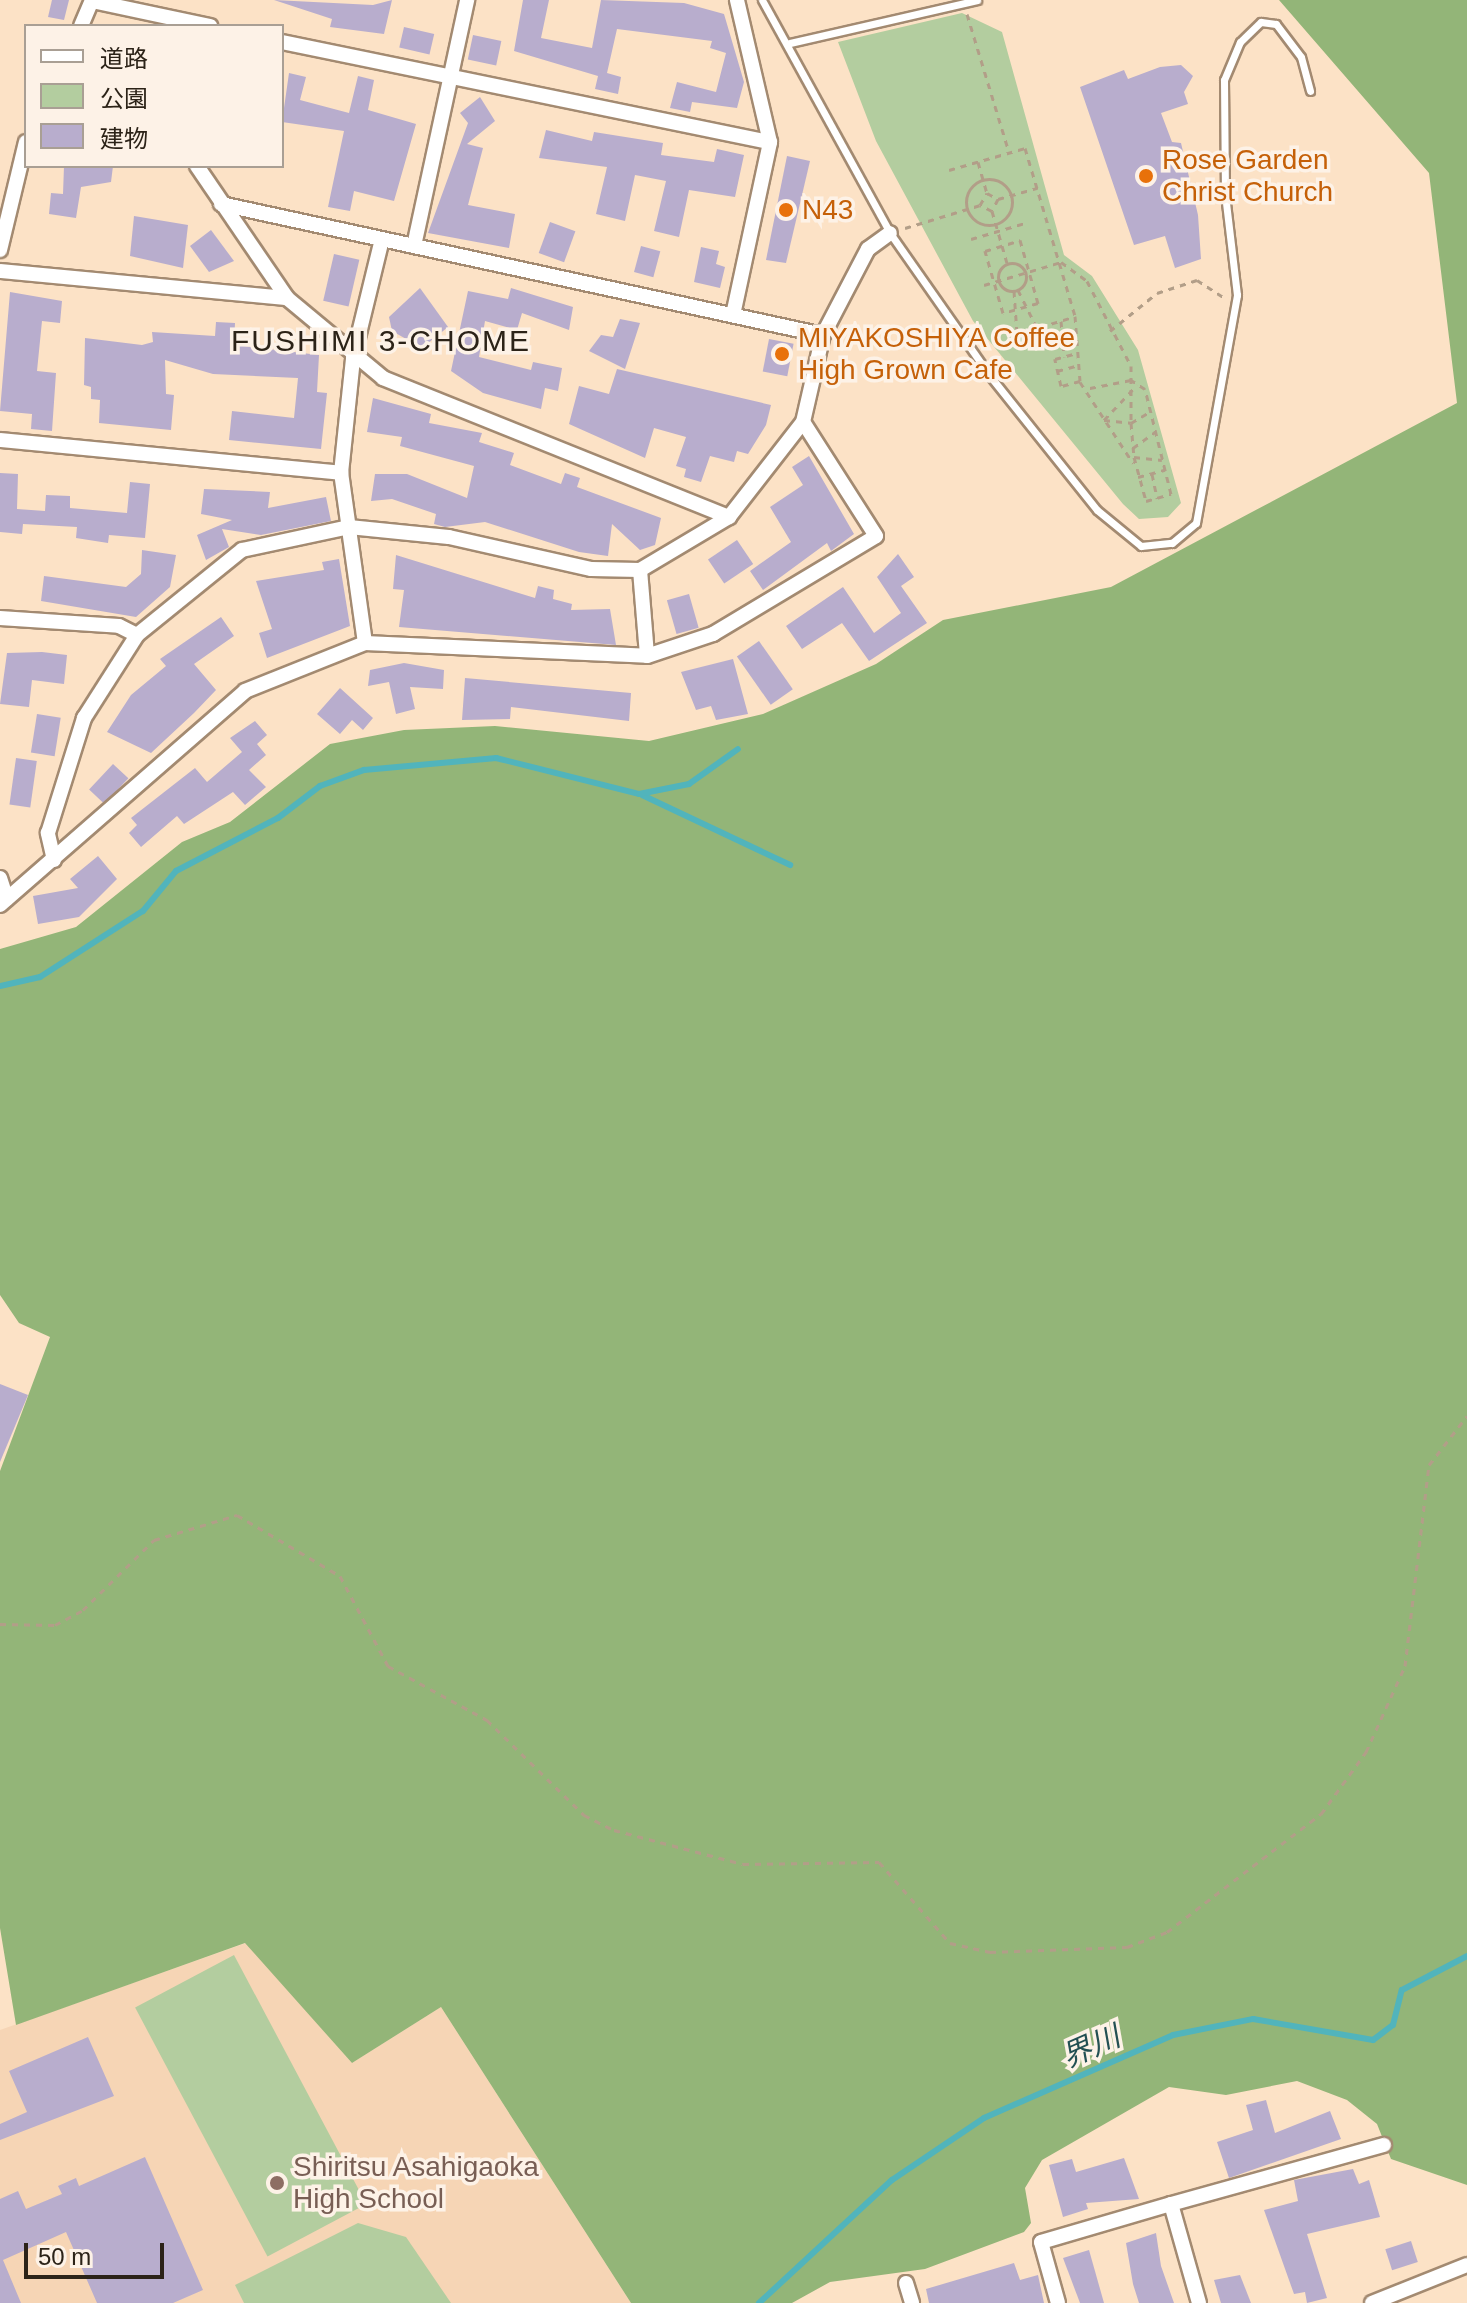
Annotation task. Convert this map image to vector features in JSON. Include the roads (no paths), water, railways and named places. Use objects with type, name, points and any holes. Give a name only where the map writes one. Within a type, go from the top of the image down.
[{"type":"street","points":[[82,24],[92,0],[201,24]]},
{"type":"street","points":[[414,246],[467,0]]},
{"type":"street","points":[[733,315],[770,142],[737,0]]},
{"type":"street","points":[[284,42],[770,142]]},
{"type":"street","points":[[0,250],[24,150]]},
{"type":"street","points":[[198,168],[287,298],[353,358],[383,378],[729,517]]},
{"type":"street","points":[[221,204],[823,335]]},
{"type":"street","points":[[54,860],[48,833],[84,718],[137,635],[242,550],[349,527],[449,537],[591,569],[640,570],[729,517],[803,422],[823,335],[868,249],[890,233]]},
{"type":"street","points":[[365,643],[341,473],[353,358],[382,239]]},
{"type":"street","points":[[0,271],[287,298]]},
{"type":"street","points":[[4,902],[245,691],[365,643],[647,656],[713,634],[876,536],[803,422]]},
{"type":"street","points":[[0,440],[341,473]]},
{"type":"street","points":[[640,570],[647,656]]},
{"type":"street","points":[[0,618],[119,626],[137,635]]},
{"type":"street","points":[[0,878],[4,902]]},
{"type":"street","points":[[1058,2303],[1041,2242],[1384,2145]]},
{"type":"street","points":[[1171,2204],[1199,2303]]},
{"type":"street","points":[[1372,2303],[1467,2265]]},
{"type":"street","points":[[906,2283],[912,2303]]},
{"type":"lane","points":[[762,0],[790,43],[890,233],[1009,401],[1097,510],[1141,546],[1172,543],[1196,523],[1236,306],[1224,80],[1240,42],[1261,22],[1276,24],[1301,57],[1310,91]]},
{"type":"lane","points":[[790,43],[977,0]]},
{"type":"waterway","points":[[0,986],[40,977],[143,911],[176,871],[278,818],[320,786],[364,770],[496,758],[639,794],[689,784],[738,749]]},
{"type":"waterway","points":[[642,795],[790,865]]},
{"type":"waterway","name":"界川","points":[[759,2303],[892,2180],[984,2118],[1173,2035],[1253,2019],[1373,2040],[1393,2025],[1402,1990],[1467,1956]]},
{"type":"place","name":"Rose Garden Christ Church","points":[[1146,176]]},
{"type":"place","name":"N43","points":[[786,210]]},
{"type":"place","name":"MIYAKOSHIYA Coffee High Grown Cafe","points":[[782,354]]},
{"type":"place","name":"Shiritsu Asahigaoka High School","points":[[277,2183]]},
{"type":"district","name":"FUSHIMI 3-CHOME","points":[[381,341]]}]
